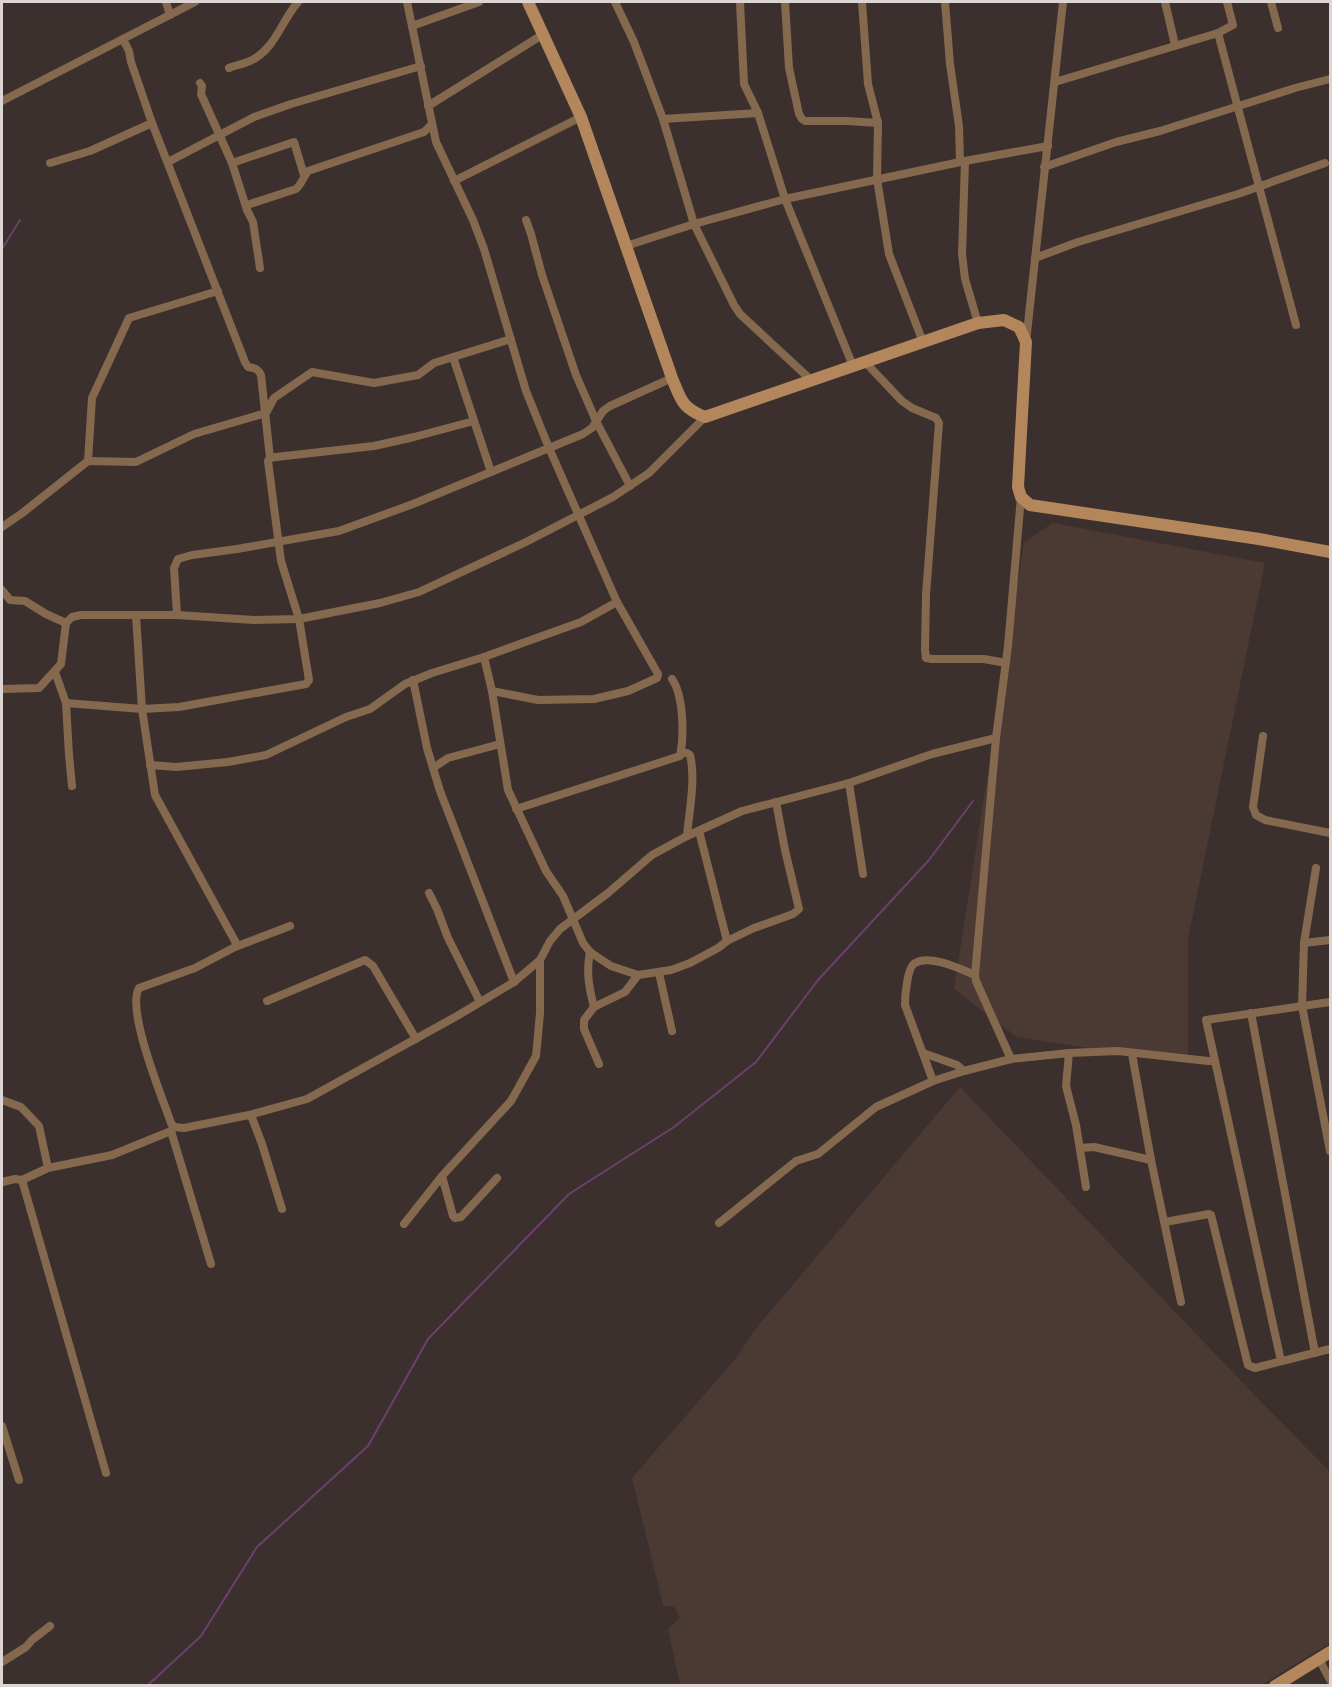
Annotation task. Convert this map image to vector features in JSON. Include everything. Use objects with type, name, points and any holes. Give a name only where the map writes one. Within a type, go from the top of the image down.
[{"type":"street","points":[[166,2],[170,15]]},
{"type":"street","points":[[2,101],[195,2]]},
{"type":"street","points":[[229,68],[251,61],[261,54],[273,41],[285,18],[298,2]]},
{"type":"street","points":[[407,2],[436,142],[473,220],[484,249],[526,391],[617,602],[658,674],[657,678],[628,691],[594,699],[538,700],[492,691]]},
{"type":"street","points":[[412,26],[479,2]]},
{"type":"street","points":[[528,2],[581,117],[682,403],[692,412],[705,417]]},
{"type":"street","points":[[615,2],[634,42],[663,119],[694,224],[734,305],[740,314],[811,380]]},
{"type":"street","points":[[740,2],[744,84],[758,113],[785,199],[859,364],[902,401],[936,418],[939,423],[926,595],[926,658],[1006,663]]},
{"type":"street","points":[[785,2],[789,68],[802,119],[805,121],[847,120],[878,123]]},
{"type":"street","points":[[862,2],[868,84],[878,123],[877,179],[889,254],[923,342]]},
{"type":"street","points":[[945,2],[950,64],[963,162],[962,254],[965,279],[978,323]]},
{"type":"street","points":[[1011,1059],[975,975],[1021,497],[1018,487],[1026,342],[1063,2]]},
{"type":"street","points":[[1165,2],[1175,45]]},
{"type":"street","points":[[1055,82],[1218,33],[1233,25],[1227,2]]},
{"type":"street","points":[[1271,2],[1278,28]]},
{"type":"street","points":[[1218,33],[1296,325]]},
{"type":"street","points":[[428,105],[542,35]]},
{"type":"street","points":[[66,704],[142,709],[203,704],[306,684],[309,680],[298,619],[281,561],[278,542],[261,375],[259,371],[249,367],[245,362],[152,123],[123,39]]},
{"type":"street","points":[[168,162],[254,117],[421,66]]},
{"type":"street","points":[[1044,167],[1116,142],[1160,131],[1330,79]]},
{"type":"street","points":[[200,83],[201,94],[232,163],[253,222],[261,268]]},
{"type":"street","points":[[663,119],[758,113]]},
{"type":"street","points":[[454,180],[581,117]]},
{"type":"street","points":[[50,163],[90,151],[152,123]]},
{"type":"street","points":[[247,210],[248,205],[296,189],[301,185],[308,171],[424,132],[431,125]]},
{"type":"street","points":[[424,132],[436,142]]},
{"type":"street","points":[[232,163],[294,142],[304,175]]},
{"type":"street","points":[[626,246],[694,224],[785,199],[1047,146]]},
{"type":"street","points":[[1035,258],[1078,242],[1260,187],[1325,163]]},
{"type":"street","points":[[526,220],[576,375],[596,421],[630,486]]},
{"type":"street","points":[[88,461],[92,398],[129,318],[218,291]]},
{"type":"street","points":[[2,689],[39,688],[55,672],[61,664],[66,623],[72,617],[81,615],[177,615],[254,620],[298,619],[380,603],[418,592],[526,542],[630,486],[649,474],[705,417],[978,323],[1004,320],[1019,327],[1026,342]]},
{"type":"street","points":[[2,527],[88,461],[136,462],[194,434],[266,412],[274,398],[312,372],[374,383],[418,375],[434,363],[511,339]]},
{"type":"street","points":[[453,357],[491,472]]},
{"type":"street","points":[[177,615],[174,568],[178,559],[339,531],[412,504],[583,434],[592,428],[603,411],[610,406],[672,378]]},
{"type":"street","points":[[270,458],[374,446],[474,422]]},
{"type":"street","points":[[1021,497],[1030,505],[1259,538],[1330,552]]},
{"type":"street","points":[[2,590],[10,600],[25,602],[66,623]]},
{"type":"street","points":[[2,604],[25,602]]},
{"type":"street","points":[[150,765],[176,767],[228,762],[266,755],[346,717],[370,710],[413,680],[581,622],[617,602]]},
{"type":"street","points":[[136,615],[142,709],[155,795],[236,943],[235,947]]},
{"type":"street","points":[[484,657],[492,691],[508,790],[546,871],[563,896],[583,944],[590,952],[611,966],[638,975],[659,973],[690,963],[727,941],[754,928],[793,914],[799,909],[776,802]]},
{"type":"street","points":[[55,672],[66,704],[72,786]]},
{"type":"street","points":[[672,679],[680,696],[682,753]]},
{"type":"street","points":[[413,680],[427,748],[440,791],[514,982]]},
{"type":"street","points":[[1263,736],[1253,807],[1256,815],[1265,820],[1330,833]]},
{"type":"street","points":[[2,1182],[22,1180],[48,1168],[112,1155],[172,1129],[251,1115],[307,1099],[514,982],[540,960],[550,941],[560,929],[608,893],[652,855],[687,836],[742,811],[849,783],[932,754],[996,738]]},
{"type":"street","points":[[434,768],[448,758],[500,744]]},
{"type":"street","points":[[516,808],[687,753],[692,759],[687,836]]},
{"type":"street","points":[[849,783],[863,874]]},
{"type":"street","points":[[699,831],[727,941]]},
{"type":"street","points":[[1316,868],[1304,942],[1302,1006],[1330,1150]]},
{"type":"street","points":[[429,892],[448,938],[480,1002]]},
{"type":"street","points":[[211,1264],[171,1123],[138,1024],[136,994],[139,988],[195,968],[235,947],[290,926]]},
{"type":"street","points":[[1304,942],[1330,940]]},
{"type":"street","points":[[590,952],[587,970],[594,1007]]},
{"type":"street","points":[[267,1001],[365,960],[373,966],[416,1039]]},
{"type":"street","points":[[404,1224],[442,1176],[511,1101],[536,1056],[540,1013],[540,960]]},
{"type":"street","points":[[933,1081],[905,1005],[911,966],[915,962],[936,960],[975,975]]},
{"type":"street","points":[[659,973],[672,1030]]},
{"type":"street","points":[[599,1064],[584,1029],[584,1020],[594,1007],[625,992],[638,975]]},
{"type":"street","points":[[1281,1361],[1206,1020],[1330,1002]]},
{"type":"street","points":[[1251,1013],[1315,1353]]},
{"type":"street","points":[[719,1223],[796,1161],[818,1154],[876,1107],[933,1081],[1011,1059],[1069,1053],[1118,1051],[1215,1061]]},
{"type":"street","points":[[922,1053],[957,1065],[964,1071]]},
{"type":"street","points":[[1069,1053],[1066,1086],[1076,1125],[1086,1187]]},
{"type":"street","points":[[1132,1054],[1151,1160],[1181,1302]]},
{"type":"street","points":[[2,1100],[21,1107],[39,1126],[48,1168]]},
{"type":"street","points":[[251,1115],[282,1209]]},
{"type":"street","points":[[1080,1148],[1094,1148],[1151,1160]]},
{"type":"street","points":[[442,1176],[455,1218],[461,1217],[497,1178]]},
{"type":"street","points":[[22,1180],[106,1473]]},
{"type":"street","points":[[1165,1222],[1211,1215],[1248,1365],[1256,1368],[1330,1350]]},
{"type":"street","points":[[2,1426],[19,1480]]},
{"type":"street","points":[[2,1662],[26,1647],[50,1626]]},
{"type":"street","points":[[1275,1686],[1330,1652]]},
{"type":"street","points":[[1319,1659],[1330,1680]]},
{"type":"shaded area","points":[[1053,523],[1265,563],[1188,939],[1188,1063],[1017,1037],[954,989],[1024,542]]},
{"type":"shaded area","points":[[960,1087],[1330,1472],[1330,1643],[1261,1685],[680,1685],[668,1629],[680,1618],[674,1607],[663,1605],[632,1478],[737,1357],[753,1332]]},
{"type":"waterway","points":[[2,249],[20,220]]},
{"type":"waterway","points":[[147,1686],[201,1636],[257,1547],[368,1446],[428,1339],[569,1194],[674,1127],[756,1062],[818,980],[929,860],[973,801]]}]
